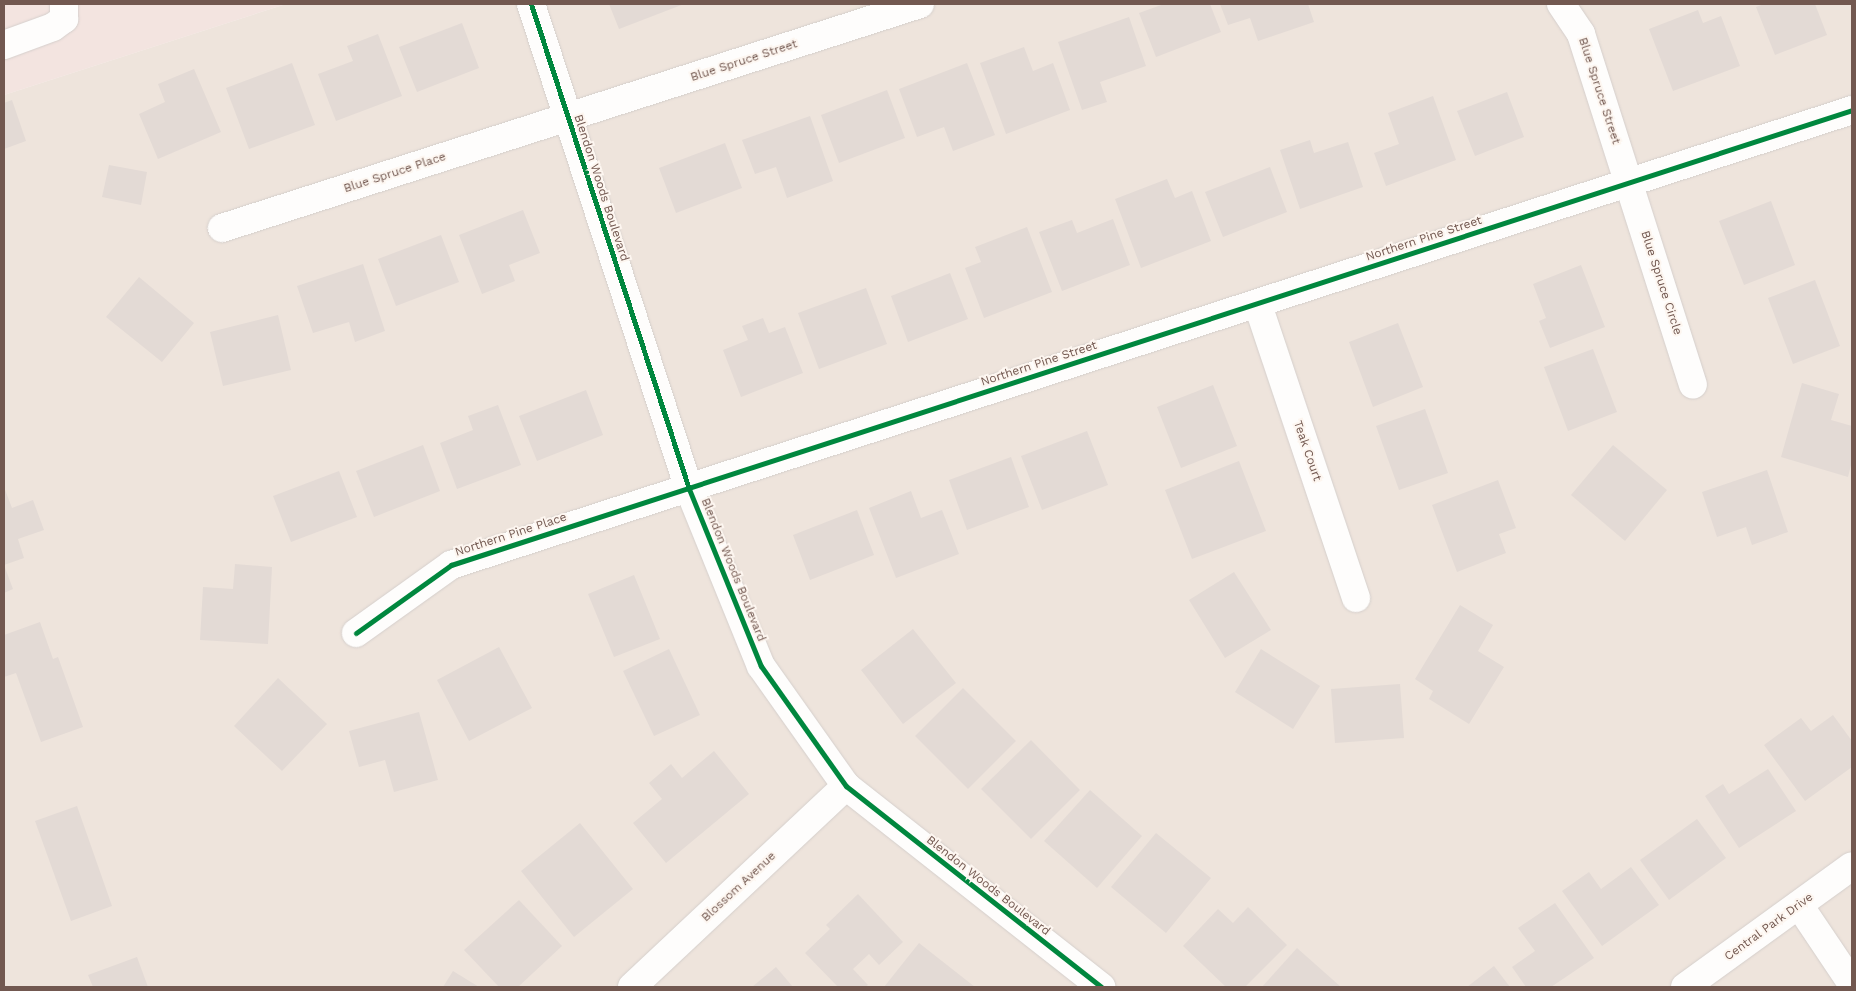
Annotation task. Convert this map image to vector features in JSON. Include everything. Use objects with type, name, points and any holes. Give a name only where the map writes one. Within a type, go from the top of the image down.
[{"type":"street","points":[[4,45],[53,27],[64,19],[64,4]]},
{"type":"street","name":"Blendon Woods Boulevard","points":[[531,4],[689,489],[761,666],[846,786],[1101,987]]},
{"type":"street","name":"Blue Spruce Street","points":[[568,119],[920,4]]},
{"type":"street","name":"Blue Spruce Street","points":[[1561,4],[1581,34],[1630,182]]},
{"type":"street","name":"Northern Pine Street","points":[[689,489],[1852,110]]},
{"type":"street","name":"Blue Spruce Place","points":[[222,228],[568,119]]},
{"type":"street","name":"Blue Spruce Circle","points":[[1630,182],[1693,385]]},
{"type":"street","name":"Teak Court","points":[[1258,305],[1356,598]]},
{"type":"street","name":"Northern Pine Place","points":[[356,633],[451,565],[689,489]]},
{"type":"street","name":"Blossom Avenue","points":[[632,987],[846,786]]},
{"type":"street","name":"Central Park Drive","points":[[1685,987],[1852,866]]},
{"type":"street","points":[[1800,905],[1852,984]]},
{"type":"shaded area","points":[[4,4],[286,4],[4,95]]},
{"type":"shaded area","points":[[286,4],[1852,4],[1852,987],[4,987],[4,95]]},
{"type":"building","points":[[609,4],[684,4],[619,29]]},
{"type":"building","points":[[1164,4],[1210,4],[1221,32],[1156,57],[1139,13]]},
{"type":"building","points":[[1220,4],[1308,4],[1314,22],[1258,41],[1250,18],[1228,25]]},
{"type":"building","points":[[1764,4],[1815,4],[1827,35],[1775,55],[1756,7]]},
{"type":"building","points":[[1698,10],[1703,23],[1721,16],[1740,66],[1673,91],[1649,29]]},
{"type":"building","points":[[1129,17],[1146,66],[1100,82],[1107,102],[1082,110],[1058,42]]},
{"type":"building","points":[[462,23],[479,68],[417,92],[399,47]]},
{"type":"building","points":[[378,34],[402,96],[336,121],[318,74],[353,61],[347,46]]},
{"type":"building","points":[[1024,47],[1033,71],[1053,63],[1070,110],[1006,134],[980,63]]},
{"type":"building","points":[[292,63],[315,125],[249,149],[226,88]]},
{"type":"building","points":[[967,63],[995,135],[953,151],[944,127],[917,137],[899,89]]},
{"type":"building","points":[[194,69],[221,132],[158,159],[139,114],[165,102],[158,84]]},
{"type":"building","points":[[887,90],[905,138],[839,163],[821,115]]},
{"type":"building","points":[[1507,92],[1524,137],[1475,156],[1457,111]]},
{"type":"building","points":[[1433,96],[1456,160],[1386,186],[1374,153],[1399,144],[1388,113]]},
{"type":"building","points":[[12,100],[26,141],[4,149],[4,103]]},
{"type":"building","points":[[810,116],[833,181],[787,198],[776,167],[755,174],[742,140]]},
{"type":"building","points":[[1310,140],[1314,153],[1348,142],[1363,187],[1300,209],[1280,150]]},
{"type":"building","points":[[725,143],[742,188],[676,213],[659,168]]},
{"type":"building","points":[[109,165],[147,172],[141,205],[102,197]]},
{"type":"building","points":[[1270,167],[1287,212],[1223,237],[1205,192]]},
{"type":"building","points":[[1167,179],[1175,198],[1192,191],[1211,241],[1141,268],[1115,199]]},
{"type":"building","points":[[1771,201],[1795,265],[1744,285],[1719,221]]},
{"type":"building","points":[[523,210],[540,253],[509,265],[515,281],[482,294],[459,235]]},
{"type":"building","points":[[1113,219],[1130,265],[1062,291],[1039,232],[1072,220],[1077,233]]},
{"type":"building","points":[[1027,227],[1052,292],[984,318],[965,268],[981,262],[975,247]]},
{"type":"building","points":[[441,235],[459,282],[396,306],[378,259]]},
{"type":"building","points":[[363,264],[385,331],[355,342],[349,322],[313,333],[297,286]]},
{"type":"building","points":[[1581,265],[1605,327],[1550,348],[1539,321],[1546,318],[1533,284]]},
{"type":"building","points":[[950,273],[968,319],[908,342],[891,296]]},
{"type":"building","points":[[139,277],[194,323],[162,362],[106,317]]},
{"type":"building","points":[[1815,280],[1840,346],[1793,364],[1768,298]]},
{"type":"building","points":[[866,288],[887,344],[819,369],[798,313]]},
{"type":"building","points":[[278,315],[291,370],[223,386],[210,332]]},
{"type":"building","points":[[763,318],[769,333],[785,327],[803,373],[741,397],[723,350],[748,340],[742,326]]},
{"type":"building","points":[[1398,323],[1423,387],[1373,407],[1349,342]]},
{"type":"building","points":[[1593,349],[1617,412],[1568,431],[1544,367]]},
{"type":"building","points":[[1802,383],[1839,394],[1831,420],[1852,426],[1852,461],[1848,477],[1781,457]]},
{"type":"building","points":[[1213,385],[1237,446],[1181,468],[1157,407]]},
{"type":"building","points":[[586,390],[603,435],[537,461],[519,416]]},
{"type":"building","points":[[498,405],[521,465],[457,489],[440,443],[473,430],[468,416]]},
{"type":"building","points":[[1425,409],[1448,473],[1399,490],[1376,426]]},
{"type":"building","points":[[1087,431],[1108,485],[1042,510],[1021,456]]},
{"type":"building","points":[[423,445],[440,491],[374,517],[356,471]]},
{"type":"building","points":[[1613,445],[1667,490],[1625,541],[1571,495]]},
{"type":"building","points":[[1011,457],[1029,507],[967,530],[949,480]]},
{"type":"building","points":[[1239,461],[1266,531],[1192,559],[1165,490]]},
{"type":"building","points":[[1767,470],[1788,532],[1752,545],[1746,527],[1717,537],[1702,492]]},
{"type":"building","points":[[339,471],[357,517],[291,542],[273,496]]},
{"type":"building","points":[[1498,480],[1516,528],[1499,534],[1506,553],[1457,572],[1432,505]]},
{"type":"building","points":[[4,487],[12,508],[33,500],[44,530],[18,539],[24,558],[4,565]]},
{"type":"building","points":[[911,491],[921,518],[942,510],[959,554],[896,578],[869,508]]},
{"type":"building","points":[[857,510],[874,555],[810,580],[793,535]]},
{"type":"building","points":[[235,564],[272,567],[268,644],[200,640],[203,587],[233,589]]},
{"type":"building","points":[[4,565],[13,589],[4,593]]},
{"type":"building","points":[[1234,572],[1271,630],[1225,658],[1189,600]]},
{"type":"building","points":[[634,575],[660,639],[614,657],[588,594]]},
{"type":"building","points":[[1460,605],[1493,625],[1478,651],[1504,667],[1469,724],[1429,699],[1433,691],[1415,679]]},
{"type":"building","points":[[40,622],[53,659],[58,657],[83,727],[41,742],[16,673],[4,677],[4,635]]},
{"type":"building","points":[[913,629],[956,683],[903,724],[861,670]]},
{"type":"building","points":[[499,647],[532,708],[469,741],[437,680]]},
{"type":"building","points":[[669,649],[700,715],[654,736],[623,671]]},
{"type":"building","points":[[1261,649],[1320,686],[1293,729],[1235,692]]},
{"type":"building","points":[[278,678],[327,724],[282,771],[234,726]]},
{"type":"building","points":[[1400,684],[1404,738],[1335,743],[1331,689]]},
{"type":"building","points":[[963,688],[1016,741],[968,789],[915,736]]},
{"type":"building","points":[[419,712],[438,780],[394,792],[385,760],[359,767],[349,731]]},
{"type":"building","points":[[1833,715],[1852,741],[1852,767],[1805,801],[1764,745],[1801,718],[1811,731]]},
{"type":"building","points":[[1031,740],[1080,790],[1031,839],[981,789]]},
{"type":"building","points":[[714,751],[749,794],[666,863],[633,823],[662,799],[649,783],[671,764],[682,778]]},
{"type":"building","points":[[1768,769],[1796,811],[1739,848],[1705,796],[1723,784],[1729,794]]},
{"type":"building","points":[[1090,790],[1142,836],[1097,888],[1044,841]]},
{"type":"building","points":[[77,806],[112,906],[71,921],[35,821]]},
{"type":"building","points":[[1697,819],[1726,858],[1669,900],[1640,860]]},
{"type":"building","points":[[580,823],[633,889],[574,937],[521,871]]},
{"type":"building","points":[[1156,833],[1211,878],[1166,933],[1111,887]]},
{"type":"building","points":[[1631,867],[1659,905],[1602,946],[1562,891],[1589,872],[1601,889]]},
{"type":"building","points":[[858,894],[903,942],[879,965],[869,954],[853,969],[868,985],[865,987],[838,987],[805,953],[830,929],[826,925]]},
{"type":"building","points":[[519,900],[562,946],[518,987],[499,987],[464,950]]},
{"type":"building","points":[[1555,903],[1594,958],[1551,987],[1526,987],[1512,967],[1535,951],[1518,928]]},
{"type":"building","points":[[1248,907],[1287,945],[1245,987],[1226,987],[1183,946],[1218,909],[1233,923]]},
{"type":"building","points":[[919,943],[975,987],[884,987]]},
{"type":"building","points":[[1297,948],[1341,987],[1262,987]]},
{"type":"building","points":[[137,957],[148,987],[93,987],[88,975]]},
{"type":"building","points":[[1494,966],[1510,987],[1467,987]]},
{"type":"building","points":[[776,967],[793,987],[752,987]]},
{"type":"building","points":[[453,971],[479,987],[443,987]]},
{"type":"cycle path","points":[[531,4],[689,489],[761,666],[846,786],[1101,987]]},
{"type":"cycle path","points":[[356,633],[451,565],[1852,110]]}]
